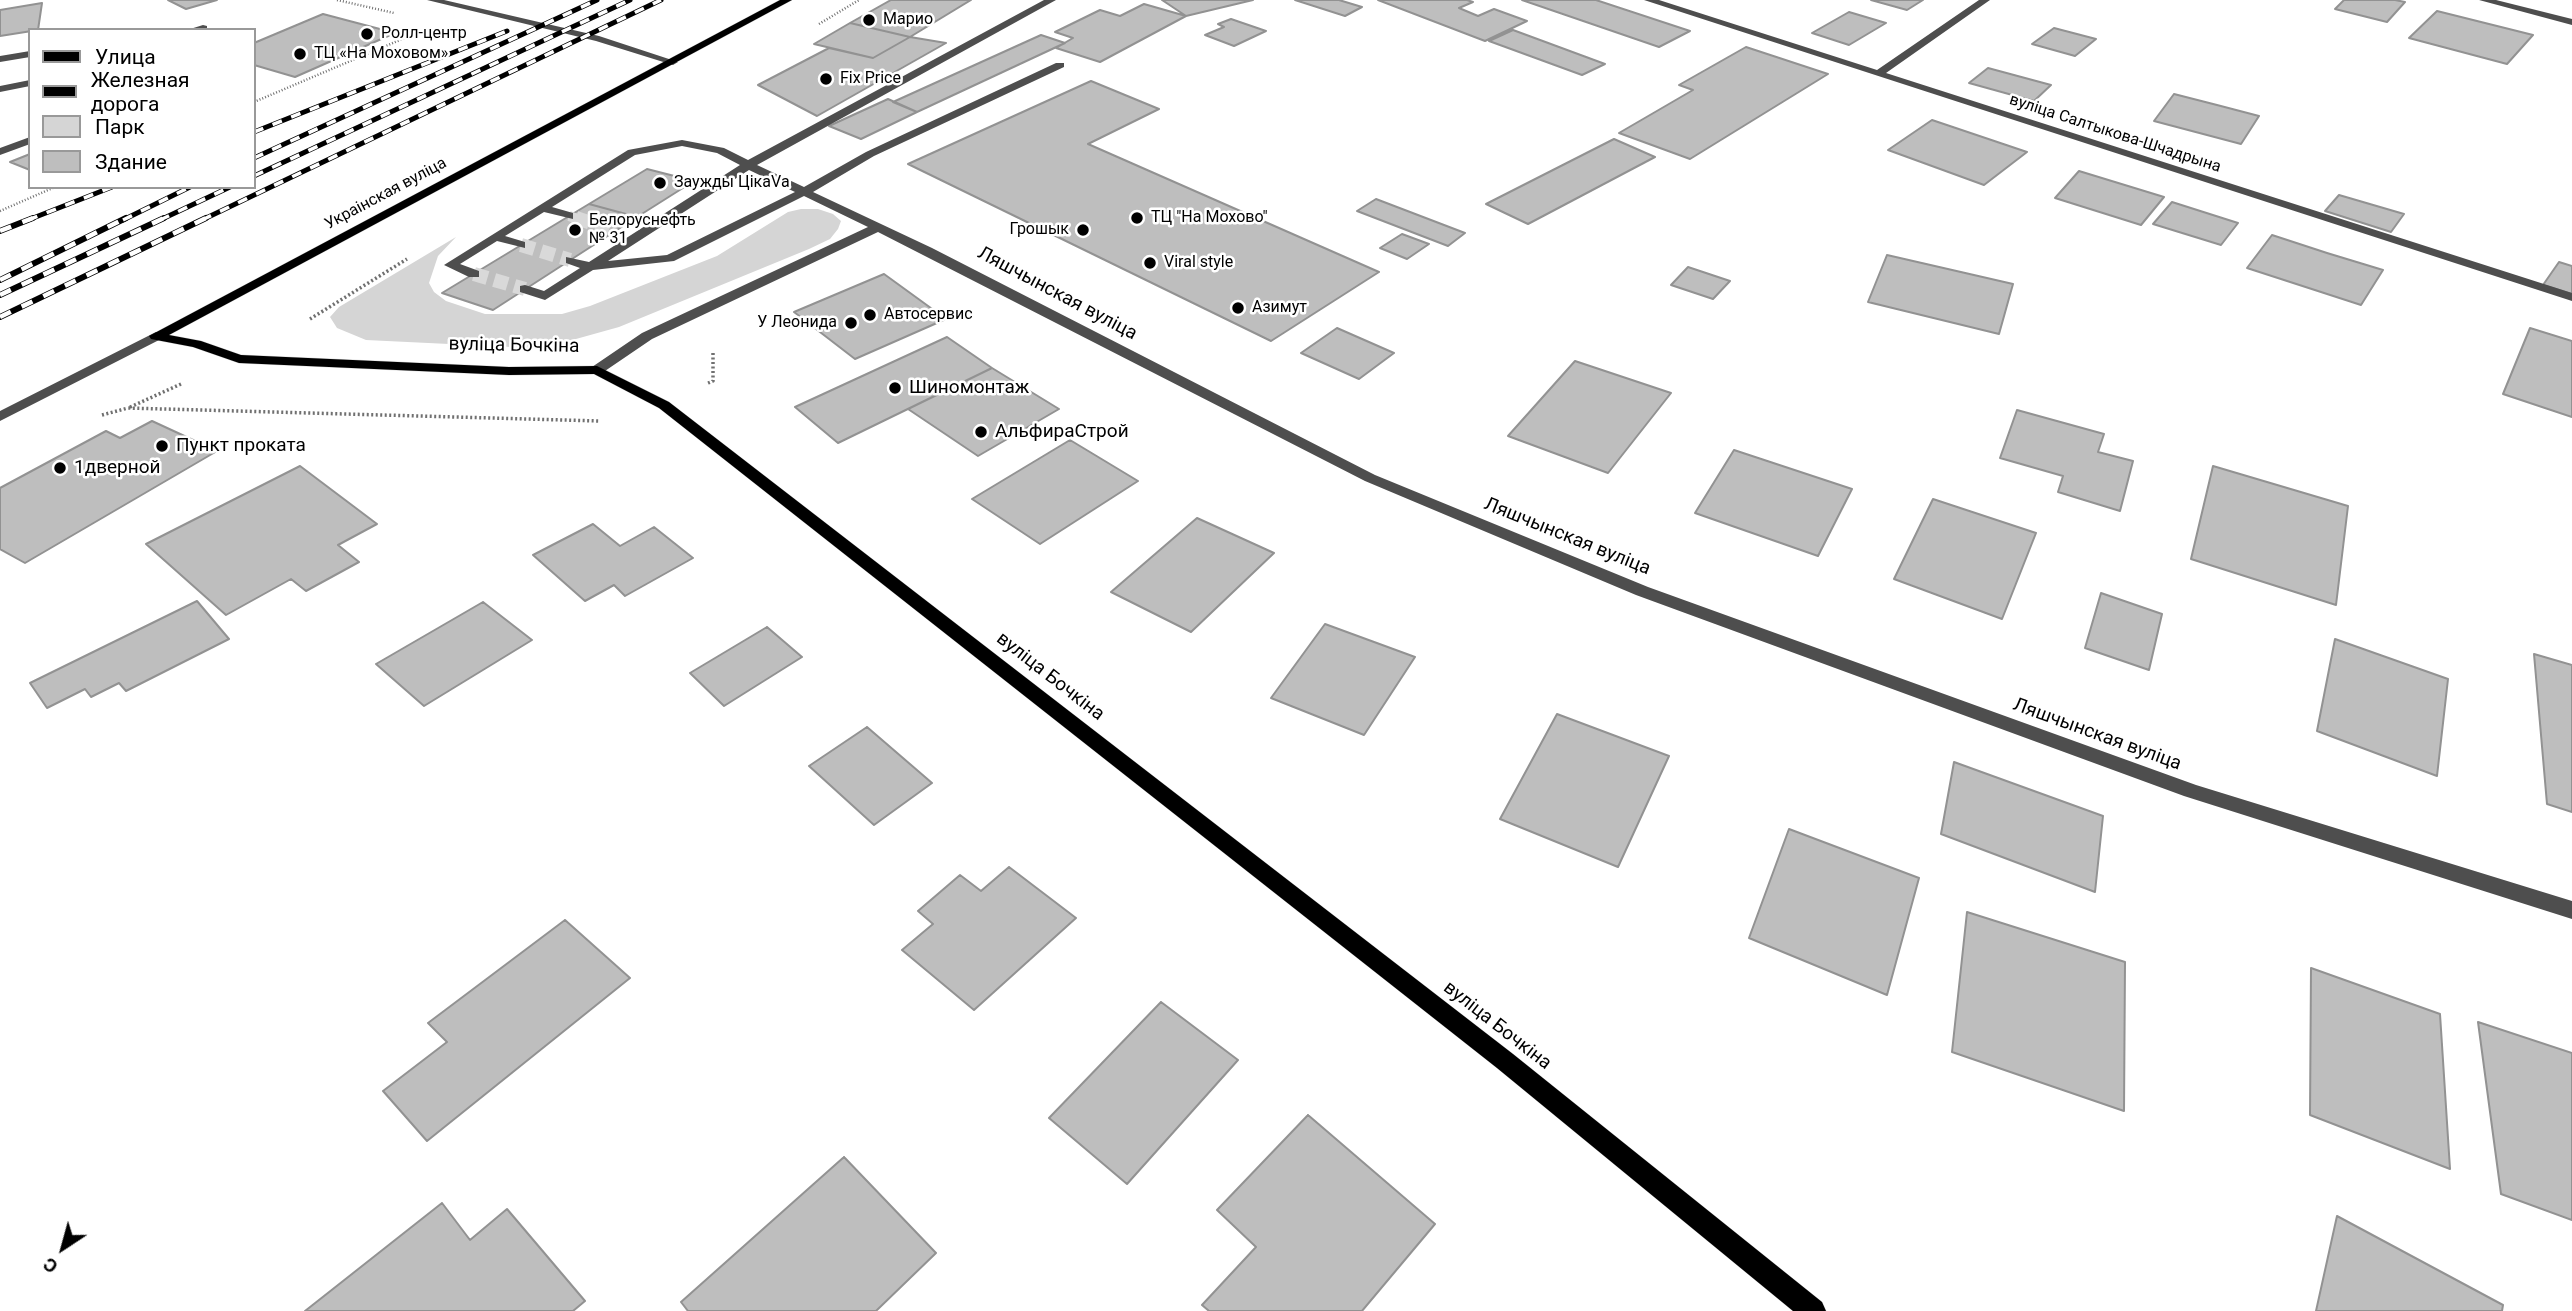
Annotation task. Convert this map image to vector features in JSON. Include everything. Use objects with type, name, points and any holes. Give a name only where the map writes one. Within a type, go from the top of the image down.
[{"type":"main road","name":"Украінская вуліца","points":[[156,336],[786,0]]},
{"type":"main road","name":"вуліца Бочкіна","points":[[156,336],[196,344],[239,359],[509,371],[597,370],[663,405],[1494,1053],[1813,1311]]},
{"type":"street","points":[[432,0],[599,39],[673,62]]},
{"type":"street","points":[[525,289],[545,296],[748,165],[1051,0]]},
{"type":"street","name":"вуліца Салтыкова-Шчадрына","points":[[1649,0],[2572,297]]},
{"type":"street","points":[[1878,74],[1985,0]]},
{"type":"street","points":[[2484,0],[2572,22]]},
{"type":"street","points":[[0,59],[28,54]]},
{"type":"street","points":[[570,260],[590,267],[670,258],[804,192],[870,154],[1060,65]]},
{"type":"street","points":[[0,89],[28,83]]},
{"type":"street","points":[[0,152],[28,141]]},
{"type":"street","name":"Ляшчынская вуліца","points":[[474,274],[450,265],[632,152],[682,143],[720,150],[878,227],[1370,478],[1642,591],[2191,791],[2572,910]]},
{"type":"street","points":[[543,208],[569,216]]},
{"type":"street","points":[[597,370],[647,336],[878,227]]},
{"type":"street","points":[[615,231],[636,237]]},
{"type":"street","points":[[496,237],[521,245]]},
{"type":"street","name":"Украінская вуліца","points":[[0,417],[156,336]]},
{"type":"path","points":[[337,0],[400,14]]},
{"type":"path","points":[[256,101],[414,34]]},
{"type":"path","points":[[0,211],[50,189]]},
{"type":"green space","points":[[818,209],[833,214],[841,221],[838,229],[830,239],[809,249],[619,327],[558,344],[532,348],[366,340],[337,328],[330,317],[339,307],[456,237],[438,256],[429,283],[434,292],[446,301],[485,314],[562,314],[590,306],[717,256],[788,212]]},
{"type":"building","points":[[168,0],[217,0],[186,9]]},
{"type":"building","points":[[891,0],[971,0],[910,37],[850,23]]},
{"type":"building","points":[[1162,0],[1253,0],[1186,16]]},
{"type":"building","points":[[1295,0],[1339,0],[1362,7],[1345,16]]},
{"type":"building","points":[[1378,0],[1467,0],[1473,2],[1459,8],[1478,16],[1494,9],[1527,21],[1485,41]]},
{"type":"building","points":[[1522,0],[1596,0],[1690,31],[1659,47]]},
{"type":"building","points":[[1871,0],[1923,0],[1907,10]]},
{"type":"building","points":[[2344,0],[2405,2],[2387,22],[2335,9]]},
{"type":"building","points":[[42,3],[38,28],[28,28],[28,32],[0,36],[0,10]]},
{"type":"building","points":[[1144,4],[1186,16],[1100,62],[1056,48],[1073,38],[1055,32],[1100,10],[1120,16]]},
{"type":"building","points":[[2437,11],[2533,35],[2507,64],[2409,38]]},
{"type":"building","points":[[1849,12],[1886,23],[1849,45],[1812,33]]},
{"type":"building","name":"ТЦ «На Моховом»","points":[[323,14],[395,33],[295,77],[256,66],[256,42]]},
{"type":"building","points":[[1231,19],[1266,31],[1234,46],[1205,35],[1224,27],[1218,24]]},
{"type":"building","points":[[850,23],[910,37],[873,58],[814,44]]},
{"type":"building","points":[[2054,28],[2096,39],[2075,56],[2032,44]]},
{"type":"building","points":[[1513,30],[1605,64],[1582,75],[1489,41]]},
{"type":"building","points":[[1041,35],[1065,43],[917,112],[893,102]]},
{"type":"building","name":"Fix Price","points":[[910,37],[946,43],[817,116],[758,85],[829,48],[873,58]]},
{"type":"building","points":[[1746,47],[1828,74],[1690,159],[1619,133],[1693,90],[1679,85]]},
{"type":"building","points":[[1988,68],[2051,85],[2034,101],[1969,83]]},
{"type":"building","name":"ТЦ \"На Мохово\"","points":[[1091,81],[1159,109],[1088,144],[1379,272],[1271,341],[908,164]]},
{"type":"building","points":[[2174,94],[2259,116],[2241,144],[2154,121]]},
{"type":"building","points":[[888,99],[917,112],[861,139],[829,126]]},
{"type":"building","points":[[1932,120],[2027,152],[1984,185],[1888,150]]},
{"type":"building","points":[[1614,139],[1655,157],[1528,224],[1486,204]]},
{"type":"building","points":[[28,155],[28,169],[10,162]]},
{"type":"building","points":[[647,169],[694,181],[637,217],[589,204]]},
{"type":"building","points":[[2079,171],[2164,197],[2141,225],[2055,198]]},
{"type":"building","points":[[2339,195],[2404,214],[2391,232],[2325,211]]},
{"type":"building","points":[[1376,199],[1465,233],[1448,246],[1357,211]]},
{"type":"building","points":[[2172,202],[2238,223],[2221,245],[2153,224]]},
{"type":"building","points":[[589,204],[637,217],[493,310],[442,293]]},
{"type":"building","points":[[1402,234],[1429,244],[1407,259],[1380,248]]},
{"type":"building","points":[[2272,235],[2383,270],[2361,305],[2247,268]]},
{"type":"building","points":[[1887,255],[2013,284],[1999,334],[1868,302]]},
{"type":"building","points":[[2559,262],[2572,266],[2572,294],[2543,285]]},
{"type":"building","points":[[1688,267],[1730,281],[1713,299],[1671,285]]},
{"type":"building","name":"Автосервис","points":[[884,274],[946,319],[855,359],[794,312]]},
{"type":"building","points":[[1337,328],[1394,353],[1359,379],[1301,353]]},
{"type":"building","points":[[2530,328],[2572,341],[2572,417],[2503,394]]},
{"type":"building","name":"Шиномонтаж","points":[[947,337],[992,368],[838,443],[795,407]]},
{"type":"building","points":[[1575,361],[1671,393],[1608,473],[1508,436]]},
{"type":"building","name":"АльфираСтрой","points":[[992,368],[1059,409],[978,456],[908,409]]},
{"type":"building","points":[[2017,410],[2104,434],[2098,452],[2133,461],[2120,511],[2058,492],[2063,476],[2000,458]]},
{"type":"building","points":[[152,421],[217,451],[25,563],[0,549],[0,488],[106,431],[120,438]]},
{"type":"building","points":[[1070,440],[1138,481],[1040,544],[972,499]]},
{"type":"building","points":[[1734,450],[1852,489],[1818,556],[1695,513]]},
{"type":"building","points":[[300,466],[377,524],[338,545],[359,562],[306,591],[291,579],[226,615],[146,544]]},
{"type":"building","points":[[2213,466],[2348,506],[2336,605],[2191,559]]},
{"type":"building","points":[[1933,499],[2036,533],[2002,619],[1894,579]]},
{"type":"building","points":[[1197,518],[1274,553],[1191,632],[1111,592]]},
{"type":"building","points":[[593,524],[620,546],[654,527],[693,558],[625,596],[614,585],[585,601],[533,555]]},
{"type":"building","points":[[2101,593],[2162,614],[2149,670],[2085,648]]},
{"type":"building","points":[[197,601],[229,639],[126,691],[119,683],[91,697],[85,689],[47,708],[30,683]]},
{"type":"building","points":[[483,602],[532,640],[424,706],[376,664]]},
{"type":"building","points":[[1325,624],[1415,657],[1364,735],[1271,698]]},
{"type":"building","points":[[767,627],[802,657],[724,706],[690,673]]},
{"type":"building","points":[[2335,639],[2448,679],[2437,776],[2317,731]]},
{"type":"building","points":[[2534,654],[2572,665],[2572,812],[2547,804]]},
{"type":"building","points":[[1557,714],[1669,756],[1618,867],[1500,819]]},
{"type":"building","points":[[867,727],[932,783],[874,825],[809,766]]},
{"type":"building","points":[[1954,762],[2103,816],[2095,892],[1941,834]]},
{"type":"building","points":[[1789,829],[1919,878],[1887,995],[1749,938]]},
{"type":"building","points":[[1009,867],[1076,918],[974,1010],[902,950],[933,924],[918,911],[960,875],[981,891]]},
{"type":"building","points":[[1967,912],[2125,962],[2124,1111],[1952,1052]]},
{"type":"building","points":[[565,920],[630,978],[427,1141],[383,1091],[447,1042],[428,1023]]},
{"type":"building","points":[[2311,968],[2440,1014],[2450,1169],[2310,1115]]},
{"type":"building","points":[[1161,1002],[1238,1060],[1127,1184],[1049,1118]]},
{"type":"building","points":[[2478,1022],[2572,1053],[2572,1220],[2501,1194]]},
{"type":"building","points":[[1308,1115],[1435,1224],[1362,1311],[1209,1311],[1202,1305],[1256,1247],[1217,1210]]},
{"type":"building","points":[[844,1157],[936,1253],[876,1311],[688,1311],[681,1302]]},
{"type":"building","points":[[442,1203],[470,1240],[507,1209],[585,1301],[573,1311],[305,1311]]},
{"type":"building","points":[[2337,1216],[2503,1305],[2502,1311],[2316,1311]]},
{"type":"tunnel","points":[[569,216],[581,220]]},
{"type":"tunnel","points":[[576,218],[616,231]]},
{"type":"tunnel","points":[[521,245],[570,260]]},
{"type":"tunnel","points":[[474,274],[525,289]]},
{"type":"railway","points":[[256,157],[597,0]]},
{"type":"railway","points":[[256,175],[630,0]]},
{"type":"railway","points":[[202,220],[661,0]]},
{"type":"railway","points":[[256,131],[507,31]]},
{"type":"railway","points":[[28,220],[107,189]]},
{"type":"railway","points":[[123,220],[186,189]]},
{"type":"railway","points":[[160,220],[226,189]]},
{"type":"railway","points":[[0,231],[33,218]]},
{"type":"railway","points":[[0,280],[126,218]]},
{"type":"railway","points":[[0,295],[164,218]]},
{"type":"railway","points":[[0,317],[206,218]]},
{"type":"place","name":"Марио","points":[[869,20]]},
{"type":"place","name":"Ролл-центр","points":[[367,34]]},
{"type":"place","name":"ТЦ «На Моховом»","points":[[300,54]]},
{"type":"place","name":"Fix Price","points":[[826,79]]},
{"type":"place","name":"Заужды ЦікаVа","points":[[660,183]]},
{"type":"place","name":"ТЦ \"На Мохово\"","points":[[1137,218]]},
{"type":"place","name":"Белоруснефть № 31","points":[[575,230]]},
{"type":"place","name":"Грошык","points":[[1083,230]]},
{"type":"place","name":"Viral style","points":[[1150,263]]},
{"type":"place","name":"Азимут","points":[[1238,308]]},
{"type":"place","name":"Автосервис","points":[[870,315]]},
{"type":"place","name":"У Леонида","points":[[851,323]]},
{"type":"place","name":"Шиномонтаж","points":[[895,388]]},
{"type":"place","name":"АльфираСтрой","points":[[981,432]]},
{"type":"place","name":"Пункт проката","points":[[162,446]]},
{"type":"place","name":"1дверной","points":[[60,468]]}]
